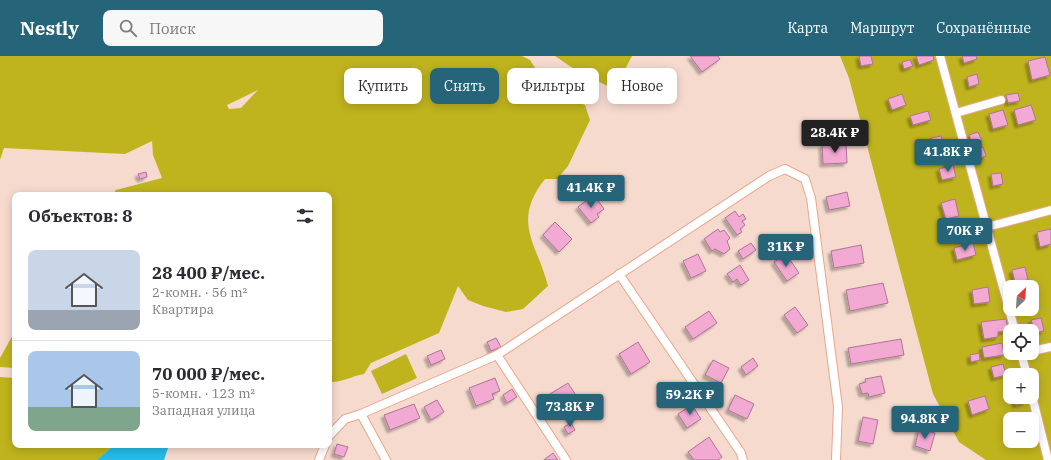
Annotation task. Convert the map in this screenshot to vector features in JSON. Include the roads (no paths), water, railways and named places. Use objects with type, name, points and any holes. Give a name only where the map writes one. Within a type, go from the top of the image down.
[{"type":"street","points":[[940,56],[1013,324]]},
{"type":"street","points":[[956,113],[1001,100]]},
{"type":"street","points":[[332,433],[345,419],[361,414],[497,355],[769,176],[785,169],[805,179],[811,198],[838,407],[836,460]]},
{"type":"street","points":[[987,227],[1051,210]]},
{"type":"street","points":[[619,274],[741,454],[743,460]]},
{"type":"street","points":[[1039,350],[1051,347]]},
{"type":"street","points":[[497,355],[566,460]]},
{"type":"street","points":[[1034,404],[1048,460]]},
{"type":"street","points":[[361,414],[386,460]]},
{"type":"street","points":[[319,460],[324,448]]},
{"type":"water","points":[[111,448],[168,448],[164,460],[97,460]]}]
